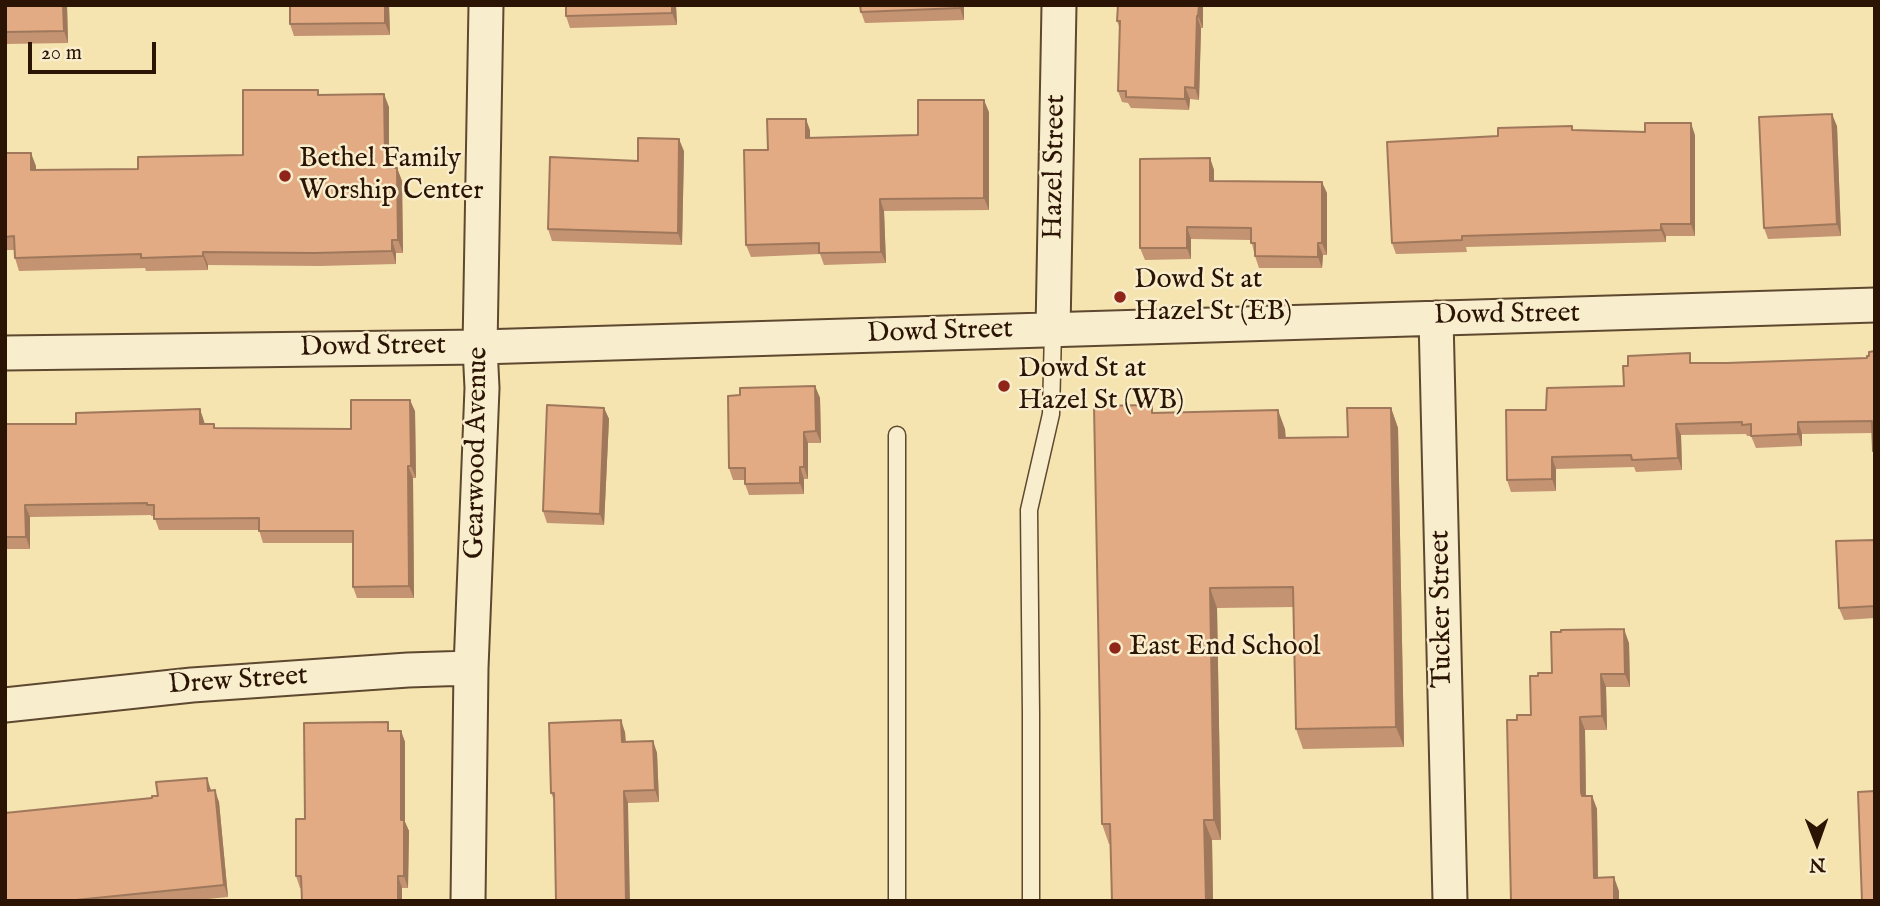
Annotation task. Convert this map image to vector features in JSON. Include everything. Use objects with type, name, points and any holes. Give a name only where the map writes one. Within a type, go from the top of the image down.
[{"type":"street","name":"Gearwood Avenue","points":[[468,901],[471,668],[481,401],[486,5]]},
{"type":"street","name":"Hazel Street","points":[[1053,330],[1059,5]]},
{"type":"street","name":"Dowd Street","points":[[5,353],[480,347],[1875,305]]},
{"type":"street","name":"Tucker Street","points":[[1436,318],[1450,901]]},
{"type":"street","name":"Drew Street","points":[[5,705],[192,685],[471,668]]},
{"type":"lane","points":[[1031,901],[1029,510],[1051,414],[1053,330]]},
{"type":"lane","points":[[897,435],[897,901]]},
{"type":"building","points":[[5,5],[63,5],[64,31],[5,32]]},
{"type":"building","points":[[290,5],[385,5],[385,23],[290,24]]},
{"type":"building","points":[[566,5],[672,5],[672,13],[566,16]]},
{"type":"building","points":[[860,5],[960,5],[960,8],[861,12]]},
{"type":"building","points":[[1118,5],[1199,5],[1195,88],[1185,87],[1185,99],[1126,97],[1126,91],[1118,91]]},
{"type":"building","points":[[243,90],[318,90],[318,95],[384,94],[385,156],[388,156],[388,168],[397,168],[398,240],[392,240],[392,251],[203,252],[203,256],[141,258],[141,254],[15,258],[14,236],[5,237],[5,153],[31,153],[31,170],[138,169],[138,157],[243,155]]},
{"type":"building","points":[[918,100],[984,100],[984,198],[880,199],[881,252],[819,253],[819,243],[746,245],[744,150],[768,150],[767,119],[806,119],[806,138],[918,135]]},
{"type":"building","points":[[1832,114],[1837,224],[1764,228],[1759,117]]},
{"type":"building","points":[[1645,123],[1691,123],[1691,224],[1661,224],[1661,230],[1462,236],[1462,240],[1392,243],[1387,142],[1498,136],[1498,128],[1572,126],[1572,130],[1645,132]]},
{"type":"building","points":[[638,138],[679,139],[678,233],[548,229],[550,157],[638,161]]},
{"type":"building","points":[[1210,158],[1210,181],[1322,182],[1322,243],[1318,243],[1318,257],[1255,256],[1255,243],[1251,243],[1251,228],[1187,227],[1187,248],[1140,248],[1140,159]]},
{"type":"building","points":[[1875,351],[1873,451],[1872,421],[1798,422],[1798,434],[1751,436],[1751,424],[1742,425],[1742,422],[1676,424],[1678,458],[1632,460],[1631,455],[1552,457],[1552,479],[1507,480],[1506,410],[1546,410],[1547,388],[1624,386],[1623,366],[1628,366],[1628,356],[1690,353],[1690,363],[1727,363],[1867,358],[1869,352]]},
{"type":"building","points":[[815,386],[816,431],[804,432],[804,467],[800,467],[800,483],[745,484],[745,468],[729,468],[728,396],[740,395],[740,388]]},
{"type":"building","points":[[351,400],[410,400],[409,586],[353,587],[353,531],[259,531],[259,518],[154,519],[154,505],[147,503],[25,505],[26,537],[5,537],[5,424],[76,424],[76,413],[200,409],[200,424],[214,424],[214,428],[351,429]]},
{"type":"building","points":[[547,405],[604,408],[600,514],[543,511]]},
{"type":"building","points":[[1152,405],[1152,413],[1278,410],[1279,438],[1348,437],[1347,408],[1391,408],[1396,727],[1296,729],[1293,587],[1210,588],[1214,820],[1204,820],[1206,901],[1112,901],[1110,824],[1102,824],[1094,406]]},
{"type":"building","points":[[1875,540],[1875,606],[1839,608],[1836,541]]},
{"type":"building","points":[[1624,629],[1625,674],[1601,674],[1602,716],[1580,717],[1581,792],[1582,796],[1592,796],[1594,878],[1614,877],[1614,901],[1511,901],[1507,720],[1517,720],[1517,715],[1531,715],[1530,676],[1552,673],[1551,632]]},
{"type":"building","points":[[621,720],[622,742],[653,741],[655,790],[624,791],[626,901],[556,901],[554,793],[551,793],[549,723]]},
{"type":"building","points":[[388,722],[388,731],[401,731],[404,876],[398,876],[398,901],[302,901],[301,876],[296,876],[296,819],[305,819],[304,723]]},
{"type":"building","points":[[207,778],[208,791],[215,790],[224,885],[66,901],[5,901],[5,813],[152,798],[158,796],[156,782]]},
{"type":"building","points":[[1875,791],[1875,901],[1862,901],[1858,792]]},
{"type":"place","name":"Bethel Family Worship Center","points":[[285,176]]},
{"type":"place","name":"Dowd St at Hazel St (EB)","points":[[1120,297]]},
{"type":"place","name":"Dowd St at Hazel St (WB)","points":[[1004,386]]},
{"type":"place","name":"East End School","points":[[1115,648]]}]
